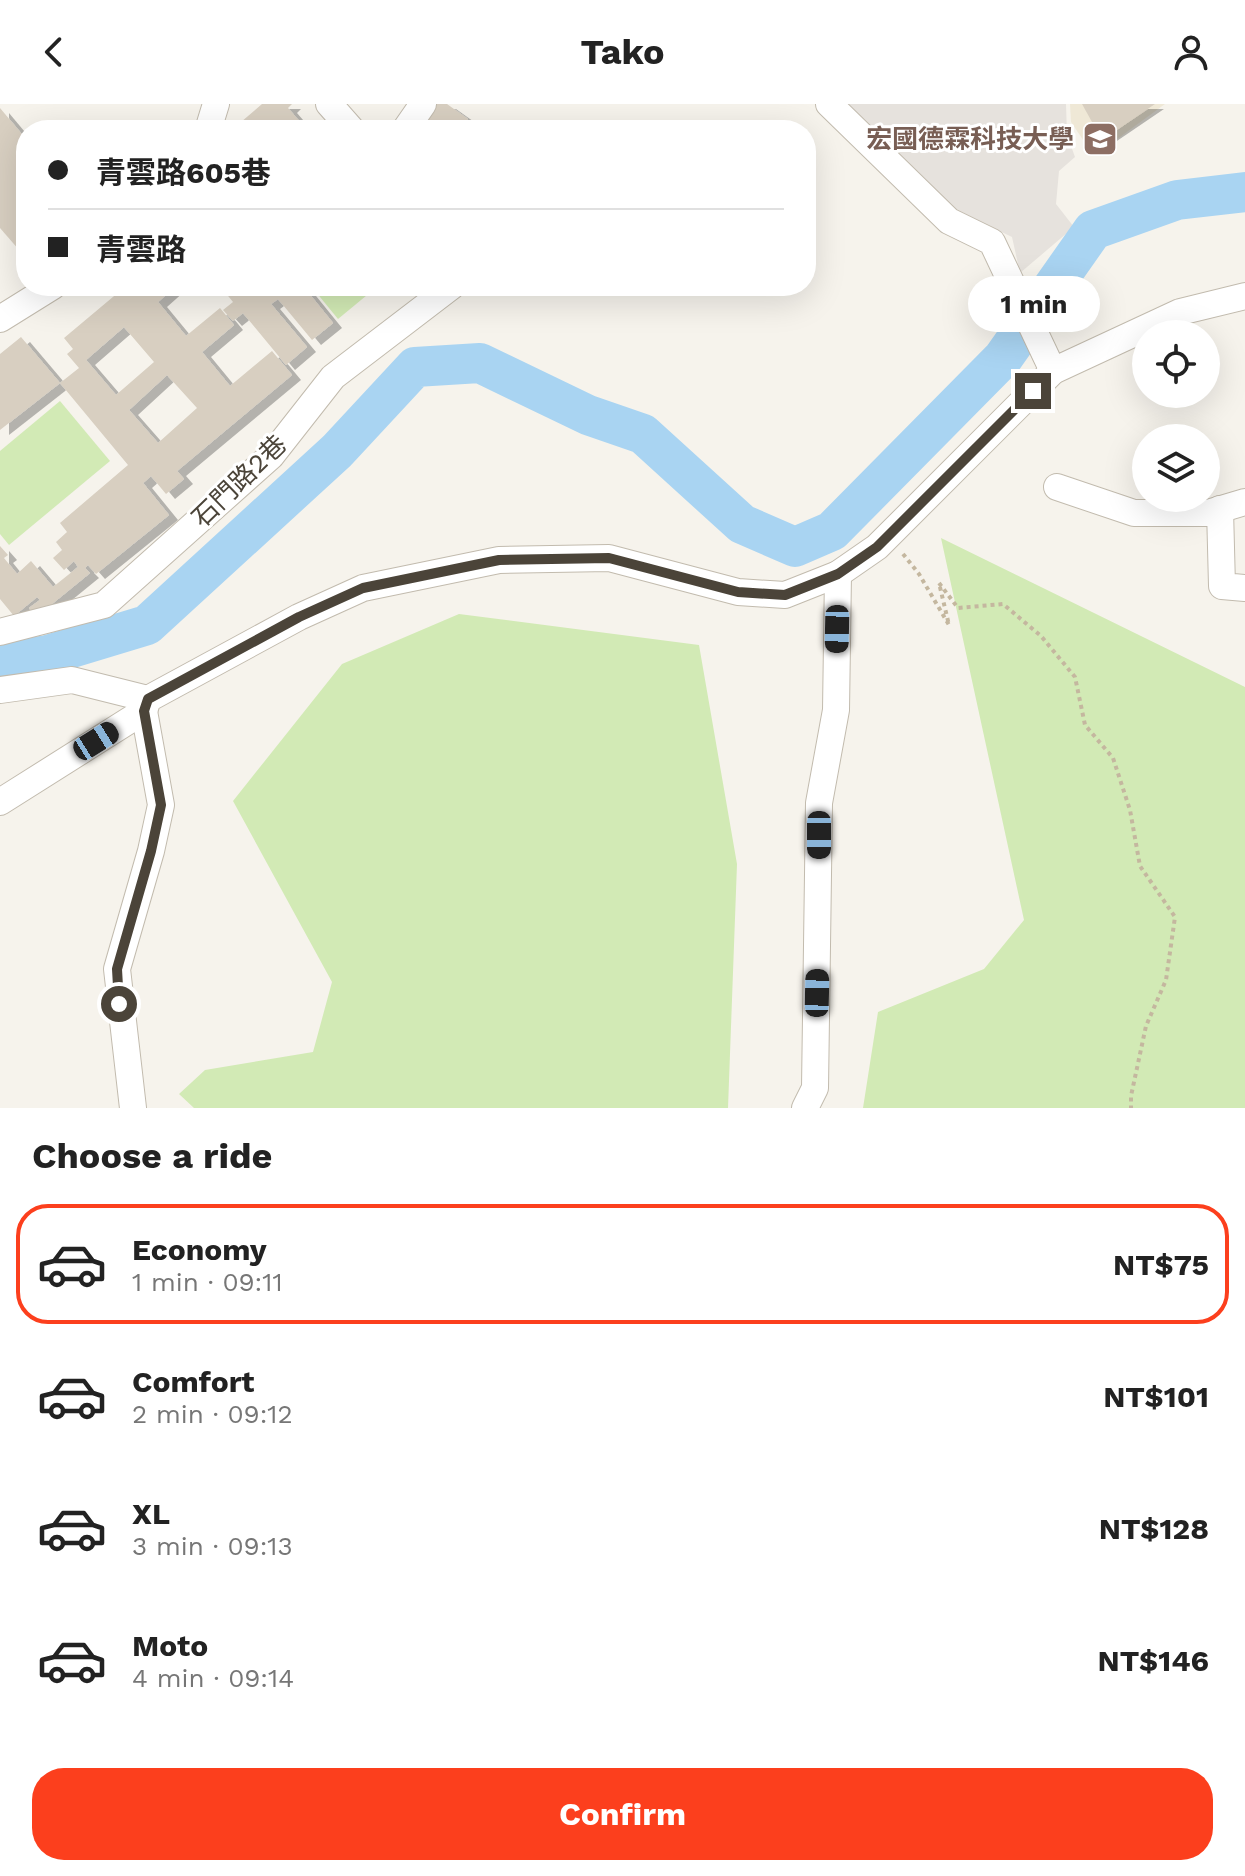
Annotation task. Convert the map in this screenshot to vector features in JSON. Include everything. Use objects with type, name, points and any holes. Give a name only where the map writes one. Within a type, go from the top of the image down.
[{"type":"street","points":[[329,104],[343,120]]},
{"type":"street","points":[[829,104],[949,221],[992,242],[1049,362]]},
{"type":"street","points":[[0,319],[37,296]]},
{"type":"street","name":"石門路2巷","points":[[0,632],[104,605],[271,456],[333,377],[439,296]]},
{"type":"street","points":[[0,802],[146,705],[299,617],[363,588],[499,560],[609,558],[738,592],[785,595],[838,574],[888,537],[1049,362],[1180,312],[1245,296]]},
{"type":"street","points":[[1057,487],[1134,513],[1208,513],[1233,506],[1222,586],[1245,588]]},
{"type":"street","points":[[805,1108],[815,1088],[819,803],[836,710],[838,574]]},
{"type":"street","points":[[1,688],[72,680],[146,705]]},
{"type":"street","points":[[133,1108],[117,969],[161,805],[146,705]]},
{"type":"path","points":[[888,537],[919,574],[949,625],[939,583],[958,608],[1003,604],[1041,636],[1075,677],[1085,725],[1113,758],[1130,810],[1140,866],[1175,917],[1166,980],[1146,1026],[1131,1108]]},
{"type":"shaded area","points":[[846,104],[1066,104],[1067,135],[1075,157],[1059,171],[1056,204],[1074,227],[1020,273],[1012,237],[945,205]]},
{"type":"shaded area","name":"宏國德霖科技大學","points":[[1070,104],[1165,104],[1094,156],[1071,122]]},
{"type":"green space","points":[[319,296],[366,296],[338,319]]},
{"type":"green space","points":[[60,401],[110,461],[9,545],[0,534],[0,451]]},
{"type":"green space","points":[[941,538],[1245,687],[1245,1108],[863,1108],[878,1012],[984,969],[1024,920]]},
{"type":"green space","points":[[459,614],[699,645],[737,864],[728,1108],[194,1108],[179,1094],[205,1070],[313,1052],[332,982],[233,801],[342,664]]},
{"type":"building","points":[[262,104],[292,104],[288,108],[298,120],[243,120]]},
{"type":"building","points":[[436,104],[447,104],[468,119],[467,120],[426,120]]},
{"type":"building","points":[[1082,104],[1155,104],[1102,140]]},
{"type":"building","points":[[0,108],[16,127],[16,246],[0,228]]},
{"type":"building","points":[[114,296],[165,296],[158,302],[186,336],[220,308],[234,325],[202,352],[230,386],[272,351],[292,375],[177,471],[184,479],[166,494],[151,476],[143,483],[169,515],[96,574],[88,565],[85,568],[90,573],[36,617],[29,608],[40,600],[37,597],[14,616],[0,599],[0,546],[8,555],[4,558],[17,574],[31,561],[53,587],[78,567],[74,561],[64,570],[53,558],[62,550],[56,542],[67,532],[60,523],[128,465],[60,383],[79,368],[67,354],[73,349],[64,338]],"holes":[[[124,327],[154,362],[116,395],[86,360]],[[167,375],[197,408],[158,443],[129,410]]]},
{"type":"building","points":[[228,296],[311,296],[333,323],[312,340],[278,299],[271,304],[307,347],[286,365],[243,313],[233,321],[223,310],[233,302]]},
{"type":"building","points":[[21,337],[60,383],[0,430],[0,354]]},
{"type":"waterway","points":[[0,662],[48,655],[147,625],[337,451],[415,367],[480,363],[588,415],[643,434],[742,524],[795,547],[832,531],[1003,358],[1093,230],[1177,200],[1245,192]]},
{"type":"place","name":"宏國德霖科技大學","points":[[1100,139]]},
{"type":"route","points":[[119,1004],[117,969],[161,805],[144,711],[148,699],[299,617],[363,588],[499,560],[609,558],[738,592],[785,595],[838,574],[877,547],[1033,391]]}]
